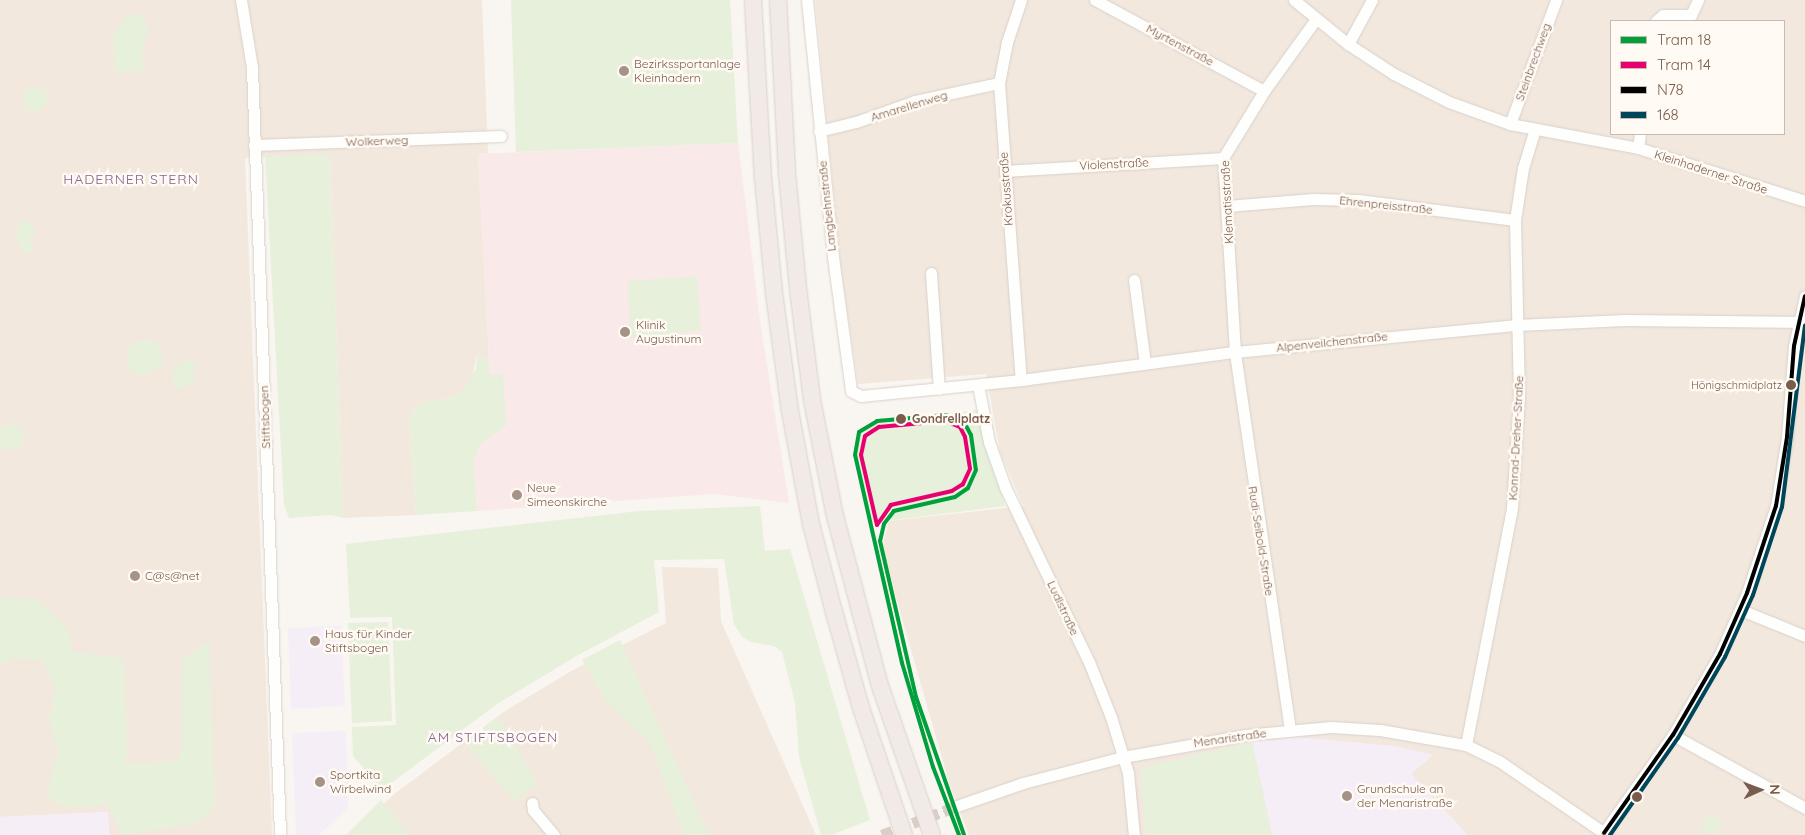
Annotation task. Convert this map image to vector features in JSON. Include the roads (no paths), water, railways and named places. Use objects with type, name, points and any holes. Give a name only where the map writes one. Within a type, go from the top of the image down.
[{"type":"highway","points":[[753,0],[763,178],[774,293],[790,411],[810,524],[861,708],[904,835]]},
{"type":"highway","points":[[778,0],[788,184],[812,400],[835,516],[879,683],[932,835]]},
{"type":"street","name":"Stiftsbogen","points":[[241,0],[250,52],[280,835]]},
{"type":"street","name":"Langbehnstraße","points":[[807,0],[819,131],[851,391],[861,396],[869,396]]},
{"type":"street","name":"Krokusstraße","points":[[1021,0],[1007,42],[999,83],[1021,380]]},
{"type":"street","name":"Myrtenstraße","points":[[1095,0],[1264,91]]},
{"type":"street","name":"Kleinhaderner Straße","points":[[1294,0],[1316,20],[1348,44],[1394,74],[1450,102],[1510,124],[1638,148],[1805,201]]},
{"type":"street","points":[[1348,44],[1372,0]]},
{"type":"street","name":"Steinbrechweg","points":[[1510,124],[1556,0]]},
{"type":"street","points":[[1657,20],[1663,15],[1691,15],[1698,0]]},
{"type":"street","name":"Klematisstraße","points":[[1235,352],[1223,158],[1264,91],[1316,20]]},
{"type":"street","name":"Amarellenweg","points":[[819,131],[856,122],[915,102],[999,83]]},
{"type":"street","name":"Konrad-Dreher-Straße","points":[[1466,745],[1512,508],[1519,396],[1515,220],[1523,168],[1535,129]]},
{"type":"street","points":[[1638,148],[1640,135]]},
{"type":"street","name":"Wolkerweg","points":[[254,145],[500,136]]},
{"type":"street","name":"Violenstraße","points":[[1005,171],[1223,158]]},
{"type":"street","name":"Ehrenpreisstraße","points":[[1227,206],[1358,200],[1515,220]]},
{"type":"street","points":[[931,273],[939,389]]},
{"type":"street","points":[[1134,280],[1145,362]]},
{"type":"street","points":[[1604,834],[1673,735],[1720,654],[1741,610],[1776,506],[1805,296]]},
{"type":"street","name":"Alpenveilchenstraße","points":[[869,396],[1021,380],[1145,362],[1235,352],[1517,325],[1625,320],[1801,322]]},
{"type":"street","name":"Rudi-Seibold-Straße","points":[[1235,352],[1290,730]]},
{"type":"street","name":"Ludlstraße","points":[[978,385],[989,442],[1004,487],[1089,662],[1123,757],[1128,773],[1134,835]]},
{"type":"street","points":[[1741,610],[1805,636]]},
{"type":"street","name":"Menaristraße","points":[[957,806],[1023,783],[1123,757],[1192,742],[1331,727],[1380,730],[1466,745],[1500,761],[1604,834]]},
{"type":"street","points":[[1673,735],[1805,808]]},
{"type":"street","points":[[532,803],[534,810],[554,835]]},
{"type":"tunnel","points":[[882,835],[957,806]]},
{"type":"tram line","name":"18","points":[[959,835],[933,767],[902,663],[855,455],[859,432],[877,421],[946,415],[964,422],[971,435],[976,470],[968,488],[955,497],[894,511],[884,524],[880,541],[916,697],[964,835]]},
{"type":"tram line","name":"14","points":[[945,421],[960,427],[965,437],[970,469],[963,484],[952,491],[891,505],[877,525],[861,455],[865,436],[879,427],[945,421]]},
{"type":"place","name":"Bezirkssportanlage Kleinhadern","points":[[624,71]]},
{"type":"place","name":"Klinik Augustinum","points":[[625,332]]},
{"type":"place","name":"Hönigschmidplatz","points":[[1791,385]]},
{"type":"place","name":"Gondrellplatz","points":[[901,419]]},
{"type":"place","name":"Neue Simeonskirche","points":[[517,495]]},
{"type":"place","name":"C@s@net","points":[[135,576]]},
{"type":"place","name":"Haus für Kinder Stiftsbogen","points":[[315,641]]},
{"type":"place","name":"Sportkita Wirbelwind","points":[[320,782]]},
{"type":"place","name":"Grundschule an der Menaristraße","points":[[1347,796]]},
{"type":"district","name":"HADERNER STERN","points":[[131,179]]},
{"type":"district","name":"AM STIFTSBOGEN","points":[[493,737]]}]
